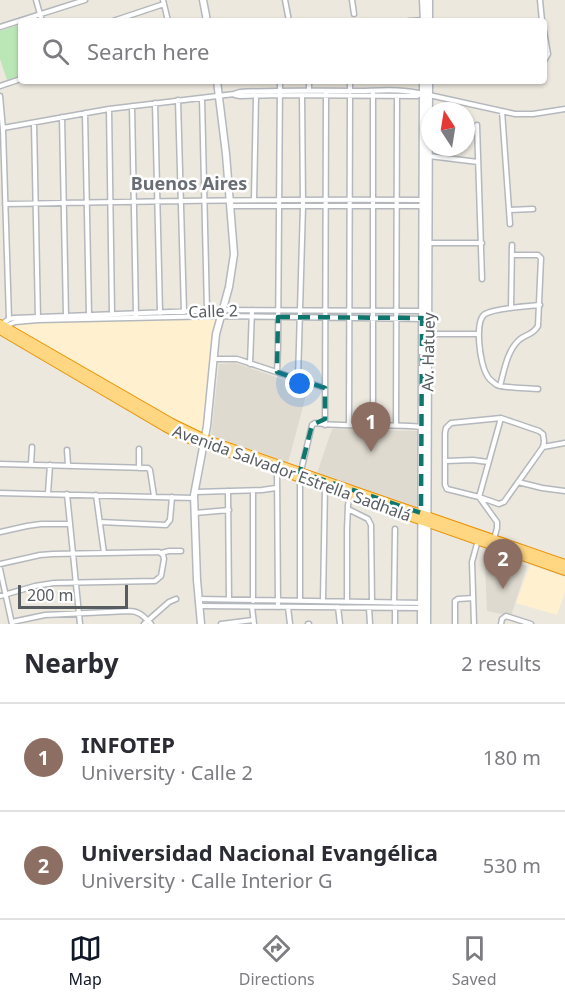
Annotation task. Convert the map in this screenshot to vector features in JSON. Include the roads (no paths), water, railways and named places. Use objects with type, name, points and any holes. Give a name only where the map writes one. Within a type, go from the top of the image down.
[{"type":"highway","name":"Avenida Salvador Estrella Sadhalá","points":[[2,326],[165,427],[479,537],[565,571]]},
{"type":"highway","name":"Avenida Salvador Estrella Sadhalá","points":[[300,474],[350,496],[424,518]]},
{"type":"highway","name":"Avenida Salvador Estrella Sadhalá","points":[[479,537],[494,539],[565,564]]},
{"type":"main road","points":[[205,0],[207,18]]},
{"type":"main road","points":[[423,0],[426,18]]},
{"type":"main road","points":[[426,18],[429,0]]},
{"type":"main road","points":[[201,624],[198,602],[195,495],[205,441],[216,334],[229,287],[234,254],[217,84]]},
{"type":"main road","name":"Av. Hatuey","points":[[423,84],[425,102]]},
{"type":"main road","name":"Av. Hatuey","points":[[421,624],[424,605],[426,203],[424,94],[428,84]]},
{"type":"main road","name":"Av. Hatuey","points":[[424,427],[428,334],[425,315],[429,243],[426,203],[429,156]]},
{"type":"main road","name":"Av. Hatuey","points":[[424,605],[427,624]]},
{"type":"street","points":[[36,0],[41,18]]},
{"type":"street","points":[[28,18],[85,0]]},
{"type":"street","points":[[285,0],[288,18]]},
{"type":"street","points":[[352,0],[354,14]]},
{"type":"street","points":[[540,0],[542,18]]},
{"type":"street","points":[[121,18],[164,2],[167,18]]},
{"type":"street","points":[[0,27],[18,21]]},
{"type":"street","points":[[0,86],[18,80]]},
{"type":"street","points":[[277,372],[280,84]]},
{"type":"street","points":[[309,84],[309,90]]},
{"type":"street","points":[[349,425],[350,84]]},
{"type":"street","points":[[234,94],[256,96],[309,90],[326,93]]},
{"type":"street","points":[[3,128],[109,109],[240,92],[302,95],[416,92],[524,114],[565,109]]},
{"type":"street","points":[[325,425],[326,93]]},
{"type":"street","points":[[373,93],[397,96],[424,94]]},
{"type":"street","points":[[373,93],[373,425]]},
{"type":"street","points":[[298,379],[303,206],[302,95]]},
{"type":"street","points":[[0,96],[5,204],[2,326]]},
{"type":"street","points":[[254,199],[256,96]]},
{"type":"street","points":[[396,424],[397,96]]},
{"type":"street","points":[[202,98],[207,311]]},
{"type":"street","points":[[178,100],[184,312]]},
{"type":"street","points":[[155,103],[160,313]]},
{"type":"street","points":[[132,106],[136,315]]},
{"type":"street","points":[[109,109],[112,314]]},
{"type":"street","points":[[502,111],[510,224]]},
{"type":"street","points":[[85,113],[89,315]]},
{"type":"street","points":[[62,117],[66,316]]},
{"type":"street","points":[[34,123],[38,318]]},
{"type":"street","points":[[477,125],[483,279]]},
{"type":"street","points":[[429,156],[478,162]]},
{"type":"street","points":[[230,203],[254,199],[373,199],[426,203]]},
{"type":"street","points":[[5,204],[205,201],[279,206],[373,207],[426,203]]},
{"type":"street","points":[[509,210],[533,209]]},
{"type":"street","points":[[429,243],[482,243]]},
{"type":"street","points":[[511,308],[512,245]]},
{"type":"street","points":[[500,386],[511,350],[521,339],[534,333],[537,329],[540,305],[540,256],[512,255]]},
{"type":"street","points":[[538,389],[500,386],[487,376],[478,334],[479,324],[484,315],[511,308],[540,305]]},
{"type":"street","points":[[250,364],[252,310]]},
{"type":"street","name":"Calle 2","points":[[2,326],[38,318],[197,314],[252,310],[397,311],[425,315]]},
{"type":"street","name":"Calle 2","points":[[2,326],[38,318],[184,312],[197,314],[207,311],[278,317],[396,318],[425,315]]},
{"type":"street","points":[[428,334],[478,334]]},
{"type":"street","points":[[213,359],[234,358],[325,388]]},
{"type":"street","points":[[478,497],[501,418]]},
{"type":"street","points":[[501,418],[534,428],[543,434],[544,441],[543,447],[504,502],[501,504],[446,489],[445,431],[448,425],[501,418]]},
{"type":"street","points":[[300,601],[300,474],[312,425],[315,423],[325,425],[396,424],[424,427]]},
{"type":"street","points":[[543,447],[565,443]]},
{"type":"street","points":[[31,464],[32,447]]},
{"type":"street","points":[[139,449],[139,468]]},
{"type":"street","points":[[67,450],[68,465]]},
{"type":"street","points":[[446,461],[488,462]]},
{"type":"street","points":[[0,464],[148,468],[154,496]]},
{"type":"street","points":[[48,493],[50,465]]},
{"type":"street","points":[[278,467],[276,487],[278,607]]},
{"type":"street","points":[[518,482],[565,491]]},
{"type":"street","points":[[323,601],[325,486]]},
{"type":"street","points":[[0,493],[171,497],[228,491],[271,490],[276,487]]},
{"type":"street","points":[[228,491],[230,600]]},
{"type":"street","points":[[252,601],[253,491]]},
{"type":"street","points":[[67,494],[80,624]]},
{"type":"street","points":[[96,495],[104,553]]},
{"type":"street","points":[[347,602],[350,496]]},
{"type":"street","points":[[100,522],[166,525],[170,520],[171,497]]},
{"type":"street","points":[[478,497],[497,522],[494,539]]},
{"type":"street","points":[[348,509],[368,519],[371,525],[372,602]]},
{"type":"street","points":[[195,513],[229,510]]},
{"type":"street","points":[[0,532],[41,524],[69,524]]},
{"type":"street","points":[[394,529],[395,624]]},
{"type":"street","points":[[474,624],[472,562],[479,537]]},
{"type":"street","points":[[176,599],[169,602],[148,623],[140,613],[133,611],[45,615],[12,623],[0,567],[40,555],[162,554],[169,551],[181,551]]},
{"type":"street","points":[[0,596],[44,584],[157,580],[163,572],[162,554]]},
{"type":"street","points":[[455,624],[455,601],[473,598]]},
{"type":"street","points":[[198,602],[323,601],[395,605]]},
{"type":"street","points":[[198,602],[252,607],[369,608],[424,605]]},
{"type":"street","points":[[221,624],[254,622],[252,607]]},
{"type":"street","points":[[288,607],[290,624]]},
{"type":"street","points":[[338,607],[340,624]]},
{"type":"street","points":[[369,608],[370,624]]},
{"type":"street","points":[[501,624],[502,619],[506,616],[531,624]]},
{"type":"place","name":"INFOTEP","points":[[371,452]]},
{"type":"place","name":"Universidad Nacional Evangélica","points":[[503,589]]},
{"type":"district","name":"Buenos Aires","points":[[189,183]]}]
